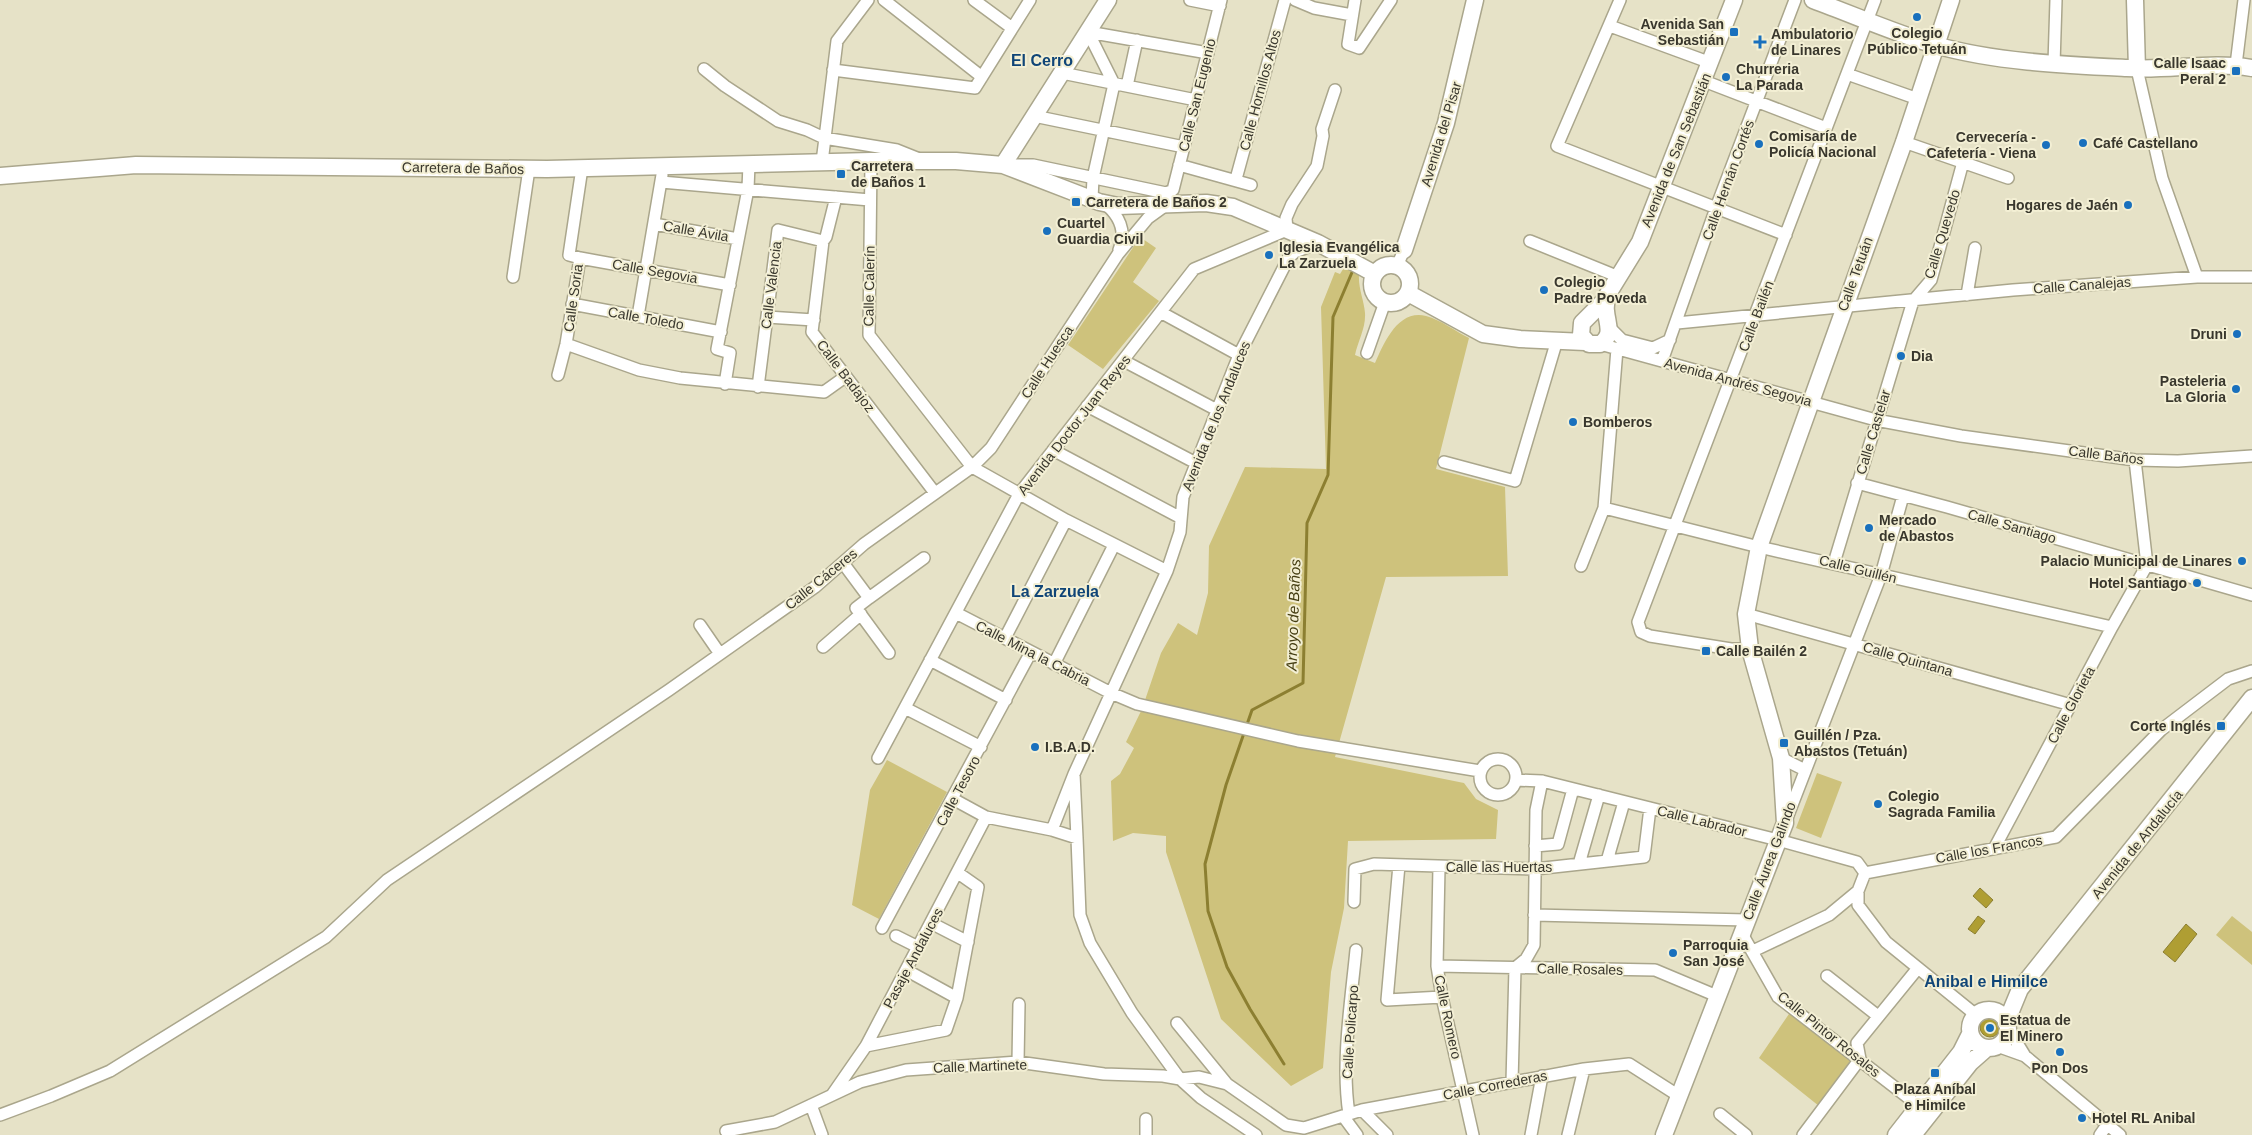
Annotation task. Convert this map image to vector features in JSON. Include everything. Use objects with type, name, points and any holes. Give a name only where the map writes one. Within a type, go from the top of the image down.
[{"type":"main road","points":[[1003,165],[1108,0]]},
{"type":"main road","name":"Avenida del Pisar","points":[[1404,250],[1446,123],[1475,0]]},
{"type":"main road","name":"Avenida de San Sebastián","points":[[1585,319],[1599,307],[1608,295],[1640,242],[1734,0]]},
{"type":"main road","points":[[1814,0],[1936,45],[2008,59],[2138,69],[2197,64],[2244,66]]},
{"type":"main road","name":"Calle Tetuán","points":[[1785,823],[1781,758],[1750,649],[1746,614],[1759,547],[1904,142],[1951,0]]},
{"type":"main road","points":[[2134,0],[2138,69]]},
{"type":"main road","name":"Carretera de Baños","points":[[0,176],[136,165],[582,168],[662,174],[749,164],[927,161],[1003,165],[1098,201],[1130,205],[1174,196],[1233,207],[1287,230]]},
{"type":"main road","points":[[1287,230],[1318,243],[1375,274]]},
{"type":"main road","points":[[1397,266],[1409,278],[1408,293],[1396,302],[1385,302],[1374,292],[1372,283],[1375,274],[1383,267],[1397,266]]},
{"type":"main road","name":"Avenida Andrés Segovia","points":[[1408,293],[1483,334],[1593,343]]},
{"type":"main road","name":"Avenida de San Sebastián","points":[[1608,295],[1605,308],[1608,325]]},
{"type":"main road","points":[[1595,315],[1600,316],[1608,325],[1608,337],[1593,343],[1580,331],[1585,319],[1595,315]]},
{"type":"main road","name":"Avenida Andrés Segovia","points":[[1551,340],[1585,319]]},
{"type":"main road","name":"Avenida de Andalucía","points":[[1982,1013],[2020,989],[2252,698]]},
{"type":"main road","name":"Calle Áurea Galindo","points":[[1664,1135],[1785,823]]},
{"type":"main road","name":"Avenida de Andalucía","points":[[2007,1026],[2020,989]]},
{"type":"main road","points":[[1896,1135],[1961,1052],[1970,1034],[1971,1023],[1982,1013],[1999,1013],[2007,1026],[2004,1040],[1970,1063],[1913,1135]]},
{"type":"main road","points":[[1970,1034],[1976,1044],[1992,1047]]},
{"type":"street","points":[[822,162],[837,41],[868,0]]},
{"type":"street","points":[[884,0],[982,77]]},
{"type":"street","points":[[974,0],[1012,28]]},
{"type":"street","points":[[833,70],[975,88],[1030,0]]},
{"type":"street","points":[[1190,0],[1220,3]]},
{"type":"street","name":"Calle Hornillos Altos","points":[[1236,180],[1284,0]]},
{"type":"street","points":[[1295,0],[1314,8],[1352,15]]},
{"type":"street","points":[[1355,0],[1348,44],[1359,48],[1391,0]]},
{"type":"street","points":[[1620,0],[1557,146],[1786,235]]},
{"type":"street","name":"Calle Hernán Cortés","points":[[1662,361],[1716,208],[1795,0]]},
{"type":"street","name":"Calle Bailén","points":[[1750,649],[1722,648],[1650,636],[1641,632],[1638,622],[1875,0]]},
{"type":"street","points":[[2054,64],[2056,0]]},
{"type":"street","points":[[2244,0],[2244,66]]},
{"type":"street","name":"Calle San Eugenio","points":[[1174,196],[1179,165],[1220,3]]},
{"type":"street","points":[[1610,26],[1711,63]]},
{"type":"street","points":[[1088,32],[1208,53]]},
{"type":"street","points":[[1088,32],[1114,84],[1093,178],[1098,201],[1120,222]]},
{"type":"street","points":[[1127,86],[1137,40]]},
{"type":"street","name":"Carretera de Baños","points":[[704,69],[725,86],[778,121],[807,130],[824,138],[897,150],[927,161]]},
{"type":"street","points":[[2138,69],[2162,178],[2196,277]]},
{"type":"street","points":[[1062,72],[1196,100]]},
{"type":"street","points":[[1847,74],[1918,99]]},
{"type":"street","points":[[1704,81],[1826,128]]},
{"type":"street","points":[[1287,230],[1286,218],[1292,204],[1317,166],[1323,136],[1322,129],[1336,90]]},
{"type":"street","points":[[1034,116],[1184,147]]},
{"type":"street","points":[[1904,142],[2008,178]]},
{"type":"street","name":"Calle Calerín","points":[[871,161],[869,335],[972,466]]},
{"type":"street","name":"Calle Quevedo","points":[[1913,301],[1931,280],[1963,162]]},
{"type":"street","points":[[725,384],[730,353],[717,349],[748,189],[749,164]]},
{"type":"street","points":[[1003,165],[1033,166],[1174,196]]},
{"type":"street","points":[[1179,165],[1251,185]]},
{"type":"street","name":"Calle Soria","points":[[558,375],[566,344],[580,258],[568,255],[582,168]]},
{"type":"street","points":[[513,277],[529,169]]},
{"type":"street","points":[[638,316],[662,174]]},
{"type":"street","name":"Carretera de Baños","points":[[662,174],[748,189],[870,200]]},
{"type":"street","name":"Calle Huesca","points":[[972,466],[991,448],[1118,254],[1156,210],[1174,196]]},
{"type":"street","name":"Calle Badajoz","points":[[836,197],[823,241],[812,332],[935,493]]},
{"type":"street","name":"Calle Huesca","points":[[1118,254],[1123,239],[1120,222],[1130,205],[1136,210],[1137,218],[1128,242]]},
{"type":"street","name":"Calle Ávila","points":[[654,224],[738,239]]},
{"type":"street","name":"Calle Valencia","points":[[758,387],[778,230],[823,241]]},
{"type":"street","name":"Avenida Doctor Juan Reyes","points":[[878,758],[1019,494],[1053,450],[1194,269],[1287,230]]},
{"type":"street","points":[[1530,241],[1619,277]]},
{"type":"street","name":"Avenida de los Andaluces","points":[[1052,830],[1074,774],[1167,571],[1180,532],[1183,497],[1239,355],[1289,257],[1295,252],[1318,243]]},
{"type":"street","points":[[1967,295],[1975,248]]},
{"type":"street","name":"Avenida del Pisar","points":[[1397,266],[1404,250]]},
{"type":"street","name":"Calle Segovia","points":[[580,258],[730,285]]},
{"type":"street","name":"Calle Canalejas","points":[[1677,323],[1967,295],[2196,277],[2252,277]]},
{"type":"street","name":"Calle Castelar","points":[[1834,563],[1913,301]]},
{"type":"street","points":[[1367,353],[1385,302]]},
{"type":"street","name":"Calle Toledo","points":[[572,304],[720,332]]},
{"type":"street","points":[[1162,312],[1239,355]]},
{"type":"street","points":[[767,317],[814,320]]},
{"type":"street","name":"Avenida Andrés Segovia","points":[[1608,325],[1622,340],[1654,348],[1670,340]]},
{"type":"street","points":[[1444,462],[1515,481],[1551,340]]},
{"type":"street","name":"Avenida Andrés Segovia","points":[[1593,343],[1876,420],[1961,436]]},
{"type":"street","points":[[566,344],[639,370],[725,384],[824,392],[846,377]]},
{"type":"street","points":[[1581,566],[1604,508],[1617,348]]},
{"type":"street","points":[[1124,361],[1217,410]]},
{"type":"street","points":[[1088,406],[1196,463]]},
{"type":"street","name":"Calle Baños","points":[[1961,436],[2135,460],[2178,461],[2252,456]]},
{"type":"street","points":[[1053,450],[1181,518]]},
{"type":"street","points":[[2135,460],[2147,564]]},
{"type":"street","points":[[972,466],[1066,520],[1167,571]]},
{"type":"street","name":"Calle Cáceres","points":[[0,1115],[110,1071],[326,937],[387,880],[669,690],[815,587],[864,544],[972,466]]},
{"type":"street","name":"Calle Santiago","points":[[1857,483],[2252,595]]},
{"type":"street","name":"Calle Áurea Galindo","points":[[1785,823],[1881,575],[1903,496]]},
{"type":"street","name":"Calle Guillén","points":[[1604,508],[1759,547],[2112,627]]},
{"type":"street","points":[[1005,638],[1066,520]]},
{"type":"street","points":[[1054,664],[1114,545]]},
{"type":"street","points":[[889,653],[856,608],[924,558]]},
{"type":"street","points":[[843,563],[868,598]]},
{"type":"street","name":"Calle Glorieta","points":[[1995,847],[2147,564]]},
{"type":"street","name":"Calle Mina la Cabria","points":[[956,613],[1111,693],[1138,704],[1298,741],[1480,771]]},
{"type":"street","points":[[823,647],[861,614]]},
{"type":"street","name":"Calle Quintana","points":[[1746,614],[2071,705]]},
{"type":"street","points":[[700,625],[720,654]]},
{"type":"street","name":"Calle Tesoro","points":[[882,928],[1031,652]]},
{"type":"street","points":[[930,660],[1006,700]]},
{"type":"street","name":"Calle los Francos","points":[[1865,873],[2056,837],[2161,730],[2228,679],[2252,671]]},
{"type":"street","points":[[905,708],[981,747]]},
{"type":"street","points":[[1781,758],[1805,770]]},
{"type":"street","points":[[1501,759],[1513,766],[1516,780],[1508,792],[1494,795],[1482,787],[1480,771],[1487,762],[1501,759]]},
{"type":"street","points":[[1074,774],[1080,915],[1090,944],[1132,1013],[1180,1079],[1201,1098],[1256,1135]]},
{"type":"street","name":"Calle Labrador","points":[[1516,780],[1542,781],[1778,840],[1857,862],[1865,873]]},
{"type":"street","points":[[1512,1082],[1515,968],[1526,959],[1534,945],[1536,810],[1542,781]]},
{"type":"street","points":[[1535,846],[1558,844],[1572,789]]},
{"type":"street","points":[[1579,864],[1599,795]]},
{"type":"street","points":[[953,799],[986,817],[1052,830],[1077,838]]},
{"type":"street","points":[[1607,861],[1624,802]]},
{"type":"street","name":"Calle Labrador","points":[[1644,857],[1650,808]]},
{"type":"street","name":"Pasaje Andaluces","points":[[832,1096],[866,1046],[986,817]]},
{"type":"street","name":"Calle las Huertas","points":[[1354,902],[1355,869],[1374,864],[1535,869],[1644,857]]},
{"type":"street","points":[[1399,866],[1387,1000],[1442,997]]},
{"type":"street","name":"Calle Romero","points":[[1440,867],[1437,966],[1472,1135]]},
{"type":"street","points":[[866,1046],[946,1030],[957,998],[978,887],[958,873]]},
{"type":"street","points":[[1865,873],[1858,891],[1858,905],[1886,942],[1918,968],[1982,1013]]},
{"type":"street","points":[[1753,951],[1829,915],[1858,891]]},
{"type":"street","points":[[1534,915],[1744,926]]},
{"type":"street","points":[[931,923],[968,942]]},
{"type":"street","name":"Calle Pintor Rosales","points":[[1744,926],[1753,951],[1778,997],[1919,1106]]},
{"type":"street","points":[[896,936],[918,947]]},
{"type":"street","name":"Calle Policarpo","points":[[1346,1115],[1349,1029],[1356,950]]},
{"type":"street","name":"Calle Rosales","points":[[1437,966],[1655,970],[1717,996]]},
{"type":"street","points":[[1803,1135],[1860,1060],[1857,1043],[1918,968]]},
{"type":"street","points":[[906,970],[957,998]]},
{"type":"street","points":[[1827,976],[1878,1016]]},
{"type":"street","points":[[1018,1062],[1019,1004]]},
{"type":"street","points":[[1178,1023],[1227,1084]]},
{"type":"street","points":[[2007,1026],[2025,1056],[2120,1135]]},
{"type":"street","points":[[1992,1047],[2025,1056]]},
{"type":"street","name":"Calle Martinete","points":[[726,1131],[775,1122],[860,1082],[906,1070],[1018,1062],[1104,1074],[1163,1076],[1180,1079],[1199,1077],[1227,1084]]},
{"type":"street","name":"Calle Correderas","points":[[1227,1084],[1286,1125],[1304,1128],[1362,1110],[1542,1076],[1629,1064],[1679,1096]]},
{"type":"street","points":[[1568,1135],[1584,1069]]},
{"type":"street","points":[[1531,1135],[1542,1076]]},
{"type":"street","points":[[811,1105],[822,1135]]},
{"type":"street","points":[[1362,1110],[1387,1135]]},
{"type":"street","points":[[1720,1114],[1746,1135]]},
{"type":"street","points":[[1346,1115],[1357,1135]]},
{"type":"street","points":[[1146,1119],[1146,1135]]},
{"type":"street","points":[[2100,1135],[2108,1125]]},
{"type":"shaded area","points":[[1140,237],[1156,248],[1133,282],[1159,301],[1103,369],[1068,345]]},
{"type":"shaded area","points":[[1345,266],[1359,274],[1359,284],[1365,313],[1363,329],[1355,355],[1375,363],[1393,329],[1407,318],[1416,315],[1437,320],[1469,338],[1436,469],[1505,487],[1508,576],[1386,577],[1335,757],[1464,783],[1476,799],[1498,810],[1496,839],[1348,841],[1344,908],[1331,972],[1323,1068],[1291,1086],[1221,1019],[1166,852],[1166,836],[1133,833],[1113,841],[1111,781],[1120,774],[1134,748],[1126,742],[1142,709],[1161,653],[1178,623],[1197,635],[1208,593],[1209,546],[1245,467],[1326,469],[1321,307],[1335,272],[1340,274]]},
{"type":"shaded area","points":[[887,760],[947,792],[879,919],[852,905],[870,790]]},
{"type":"shaded area","points":[[1817,773],[1842,782],[1821,838],[1796,828]]},
{"type":"shaded area","points":[[1980,888],[1993,900],[1986,908],[1973,896]]},
{"type":"shaded area","points":[[1978,916],[1985,921],[1975,934],[1968,929]]},
{"type":"shaded area","points":[[2232,916],[2252,932],[2252,965],[2216,935]]},
{"type":"shaded area","points":[[2186,924],[2197,934],[2175,962],[2163,952]]},
{"type":"shaded area","points":[[1791,1011],[1852,1060],[1819,1106],[1759,1058]]},
{"type":"shaded area","points":[[1990,1017],[1997,1020],[2000,1027],[1997,1034],[1990,1037],[1983,1034],[1980,1027],[1983,1020]]},
{"type":"waterway","name":"Arroyo de Baños","points":[[1284,1064],[1227,967],[1208,911],[1205,864],[1226,785],[1252,710],[1303,683],[1307,523],[1328,475],[1333,317],[1353,270]]},
{"type":"place","name":"Colegio Público Tetuán","points":[[1917,17]]},
{"type":"place","name":"Avenida San Sebastián","points":[[1734,32]]},
{"type":"place","name":"Ambulatorio de Linares","points":[[1760,42]]},
{"type":"place","name":"Calle Isaac Peral 2","points":[[2236,71]]},
{"type":"place","name":"Churreria La Parada","points":[[1726,77]]},
{"type":"place","name":"Café Castellano","points":[[2083,143]]},
{"type":"place","name":"Comisaría de Policía Nacional","points":[[1759,144]]},
{"type":"place","name":"Cervecería - Cafetería - Viena","points":[[2046,145]]},
{"type":"place","name":"Carretera de Baños 1","points":[[841,174]]},
{"type":"place","name":"Carretera de Baños 2","points":[[1076,202]]},
{"type":"place","name":"Hogares de Jaén","points":[[2128,205]]},
{"type":"place","name":"Cuartel Guardia Civil","points":[[1047,231]]},
{"type":"place","name":"Iglesia Evangélica La Zarzuela","points":[[1269,255]]},
{"type":"place","name":"Colegio Padre Poveda","points":[[1544,290]]},
{"type":"place","name":"Druni","points":[[2237,334]]},
{"type":"place","name":"Dia","points":[[1901,356]]},
{"type":"place","name":"Pasteleria La Gloria","points":[[2236,389]]},
{"type":"place","name":"Bomberos","points":[[1573,422]]},
{"type":"place","name":"Mercado de Abastos","points":[[1869,528]]},
{"type":"place","name":"Palacio Municipal de Linares","points":[[2242,561]]},
{"type":"place","name":"Hotel Santiago","points":[[2197,583]]},
{"type":"place","name":"Calle Bailén 2","points":[[1706,651]]},
{"type":"place","name":"Corte Inglés","points":[[2221,726]]},
{"type":"place","name":"Guillén / Pza. Abastos (Tetuán)","points":[[1784,743]]},
{"type":"place","name":"I.B.A.D.","points":[[1035,747]]},
{"type":"place","name":"Colegio Sagrada Familia","points":[[1878,804]]},
{"type":"place","name":"Parroquia San José","points":[[1673,953]]},
{"type":"place","name":"Estatua de El Minero","points":[[1990,1028]]},
{"type":"place","name":"Pon Dos","points":[[2060,1052]]},
{"type":"place","name":"Plaza Aníbal e Himilce","points":[[1935,1073]]},
{"type":"place","name":"Hotel RL Anibal","points":[[2082,1118]]},
{"type":"district","name":"El Cerro","points":[[1042,60]]},
{"type":"district","name":"La Zarzuela","points":[[1055,591]]},
{"type":"district","name":"Anibal e Himilce","points":[[1986,981]]}]
